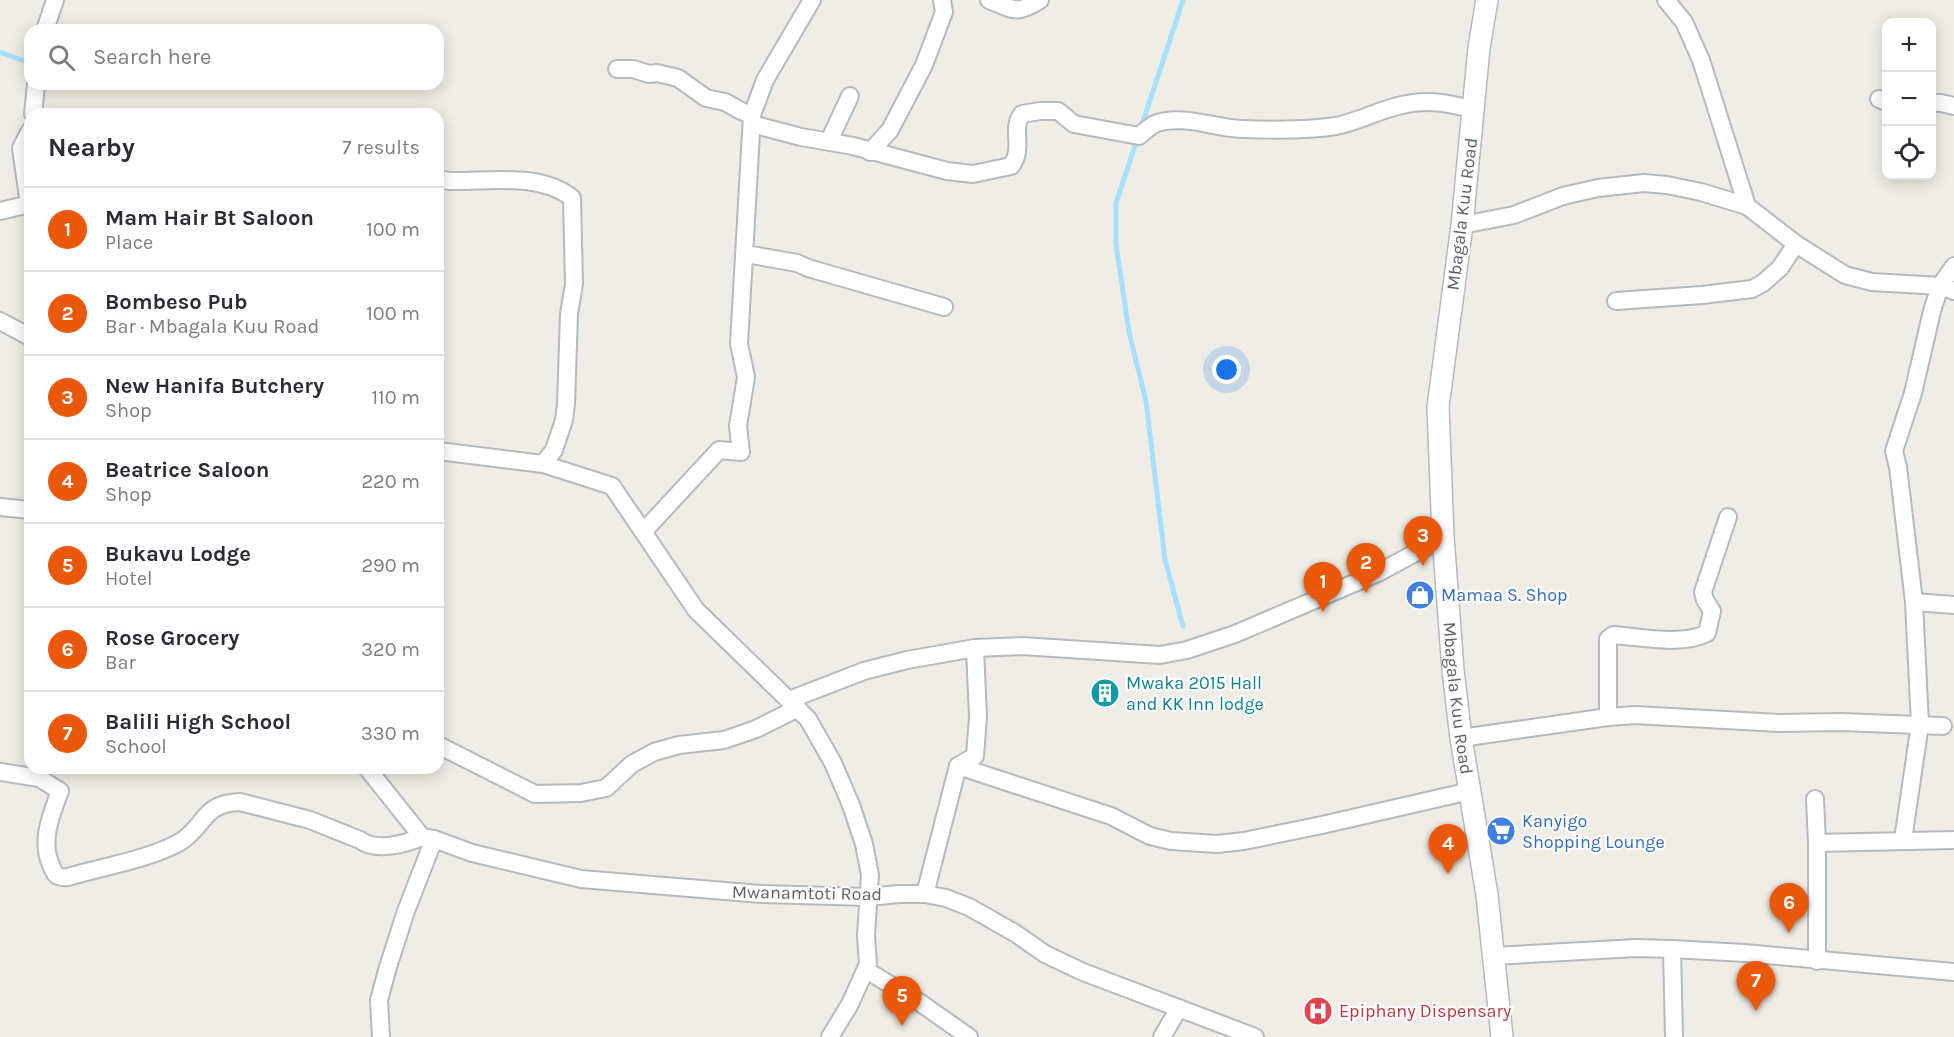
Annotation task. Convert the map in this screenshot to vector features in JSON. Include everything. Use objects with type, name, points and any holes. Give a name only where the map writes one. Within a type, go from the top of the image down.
[{"type":"street","points":[[47,24],[55,0]]},
{"type":"street","points":[[644,531],[719,450],[741,452],[738,426],[746,377],[739,344],[752,119],[765,80],[811,0]]},
{"type":"street","points":[[870,152],[890,130],[924,65],[944,12],[942,0]]},
{"type":"street","points":[[989,0],[1015,11],[1026,9],[1040,0]]},
{"type":"street","name":"Mbagala Kuu Road","points":[[1487,0],[1479,48],[1475,110],[1462,225],[1438,407],[1443,536],[1453,670],[1461,738],[1487,895],[1502,1037]]},
{"type":"street","points":[[1666,0],[1684,22],[1701,60],[1747,206]]},
{"type":"street","points":[[618,69],[633,69],[678,78],[706,98],[725,102],[752,119],[801,137],[829,141],[948,171],[973,174],[1011,166],[1017,157],[1018,119],[1022,114],[1040,111],[1058,111],[1074,124],[1139,136],[1156,123],[1176,120],[1242,129],[1311,129],[1362,119],[1416,102],[1448,103],[1475,110]]},
{"type":"street","points":[[34,108],[35,90]]},
{"type":"street","points":[[829,141],[850,96]]},
{"type":"street","points":[[1936,103],[1954,106]]},
{"type":"street","points":[[24,142],[21,148],[24,169]]},
{"type":"street","points":[[444,180],[543,183],[572,198],[573,284],[568,324],[566,404],[564,420],[554,450],[543,464]]},
{"type":"street","points":[[1462,225],[1514,215],[1572,194],[1598,188],[1644,183],[1667,185],[1701,192],[1747,206],[1796,244],[1845,275],[1872,282],[1947,289]]},
{"type":"street","points":[[0,211],[24,205]]},
{"type":"street","points":[[1616,301],[1752,289],[1763,283],[1780,268],[1796,244]]},
{"type":"street","points":[[746,254],[797,263],[944,307]]},
{"type":"street","points":[[1903,840],[1920,724],[1914,602],[1898,467],[1894,451],[1913,393],[1932,311],[1947,289],[1954,266]]},
{"type":"street","points":[[0,321],[24,334]]},
{"type":"street","points":[[444,452],[543,464],[612,486],[696,610],[808,719],[833,763],[851,805],[870,875],[866,970],[850,1004],[830,1037]]},
{"type":"street","points":[[0,507],[24,509]]},
{"type":"street","points":[[1608,717],[1608,639],[1613,635],[1678,640],[1707,633],[1712,611],[1703,592],[1728,517]]},
{"type":"street","points":[[444,748],[535,794],[581,793],[606,788],[632,764],[654,752],[679,745],[724,740],[756,729],[793,704],[864,671],[907,660],[975,648],[1022,645],[1160,655],[1187,650],[1235,634],[1378,573],[1443,536]]},
{"type":"street","points":[[1914,602],[1954,605]]},
{"type":"street","points":[[925,894],[958,766],[975,756],[978,717],[975,648]]},
{"type":"street","points":[[1461,738],[1635,715],[1779,723],[1841,722],[1943,726]]},
{"type":"street","points":[[958,766],[1111,816],[1150,837],[1171,842],[1217,844],[1244,842],[1470,791]]},
{"type":"street","points":[[0,772],[39,778],[60,791],[53,810],[45,848],[54,874],[58,877],[68,877],[155,853],[180,842],[193,831],[208,812],[231,802],[240,802],[310,820],[367,845],[396,845],[428,838]]},
{"type":"street","points":[[372,774],[428,838]]},
{"type":"street","points":[[1815,799],[1817,961]]},
{"type":"street","points":[[381,1037],[379,999],[428,838]]},
{"type":"street","name":"Mwanamtoti Road","points":[[428,838],[472,853],[581,879],[761,894],[868,897],[925,894],[946,898],[969,907],[1015,933],[1045,954],[1083,972],[1255,1037]]},
{"type":"street","points":[[1817,843],[1954,840]]},
{"type":"street","points":[[1494,956],[1636,948],[1672,949],[1745,953],[1954,972]]},
{"type":"street","points":[[1672,949],[1674,1037]]},
{"type":"street","points":[[866,970],[919,1002],[969,1037]]},
{"type":"street","points":[[1162,1037],[1179,1008]]},
{"type":"waterway","points":[[1141,128],[1183,0]]},
{"type":"waterway","points":[[0,52],[24,61]]},
{"type":"waterway","points":[[1138,137],[1116,203],[1116,244],[1129,332],[1146,401],[1165,560],[1183,626]]},
{"type":"place","name":"New Hanifa Butchery","points":[[1423,566]]},
{"type":"place","name":"Bombeso Pub","points":[[1366,593]]},
{"type":"place","name":"Mamaa S. Shop","points":[[1420,595]]},
{"type":"place","name":"Mam Hair Bt Saloon","points":[[1323,612]]},
{"type":"place","name":"Mwaka 2015 Hall and KK Inn lodge","points":[[1105,693]]},
{"type":"place","name":"Kanyigo Shopping Lounge","points":[[1501,831]]},
{"type":"place","name":"Beatrice Saloon","points":[[1448,874]]},
{"type":"place","name":"Rose Grocery","points":[[1789,933]]},
{"type":"place","name":"Epiphany Dispensary","points":[[1318,1011]]},
{"type":"place","name":"Balili High School","points":[[1756,1011]]},
{"type":"place","name":"Bukavu Lodge","points":[[902,1026]]}]
